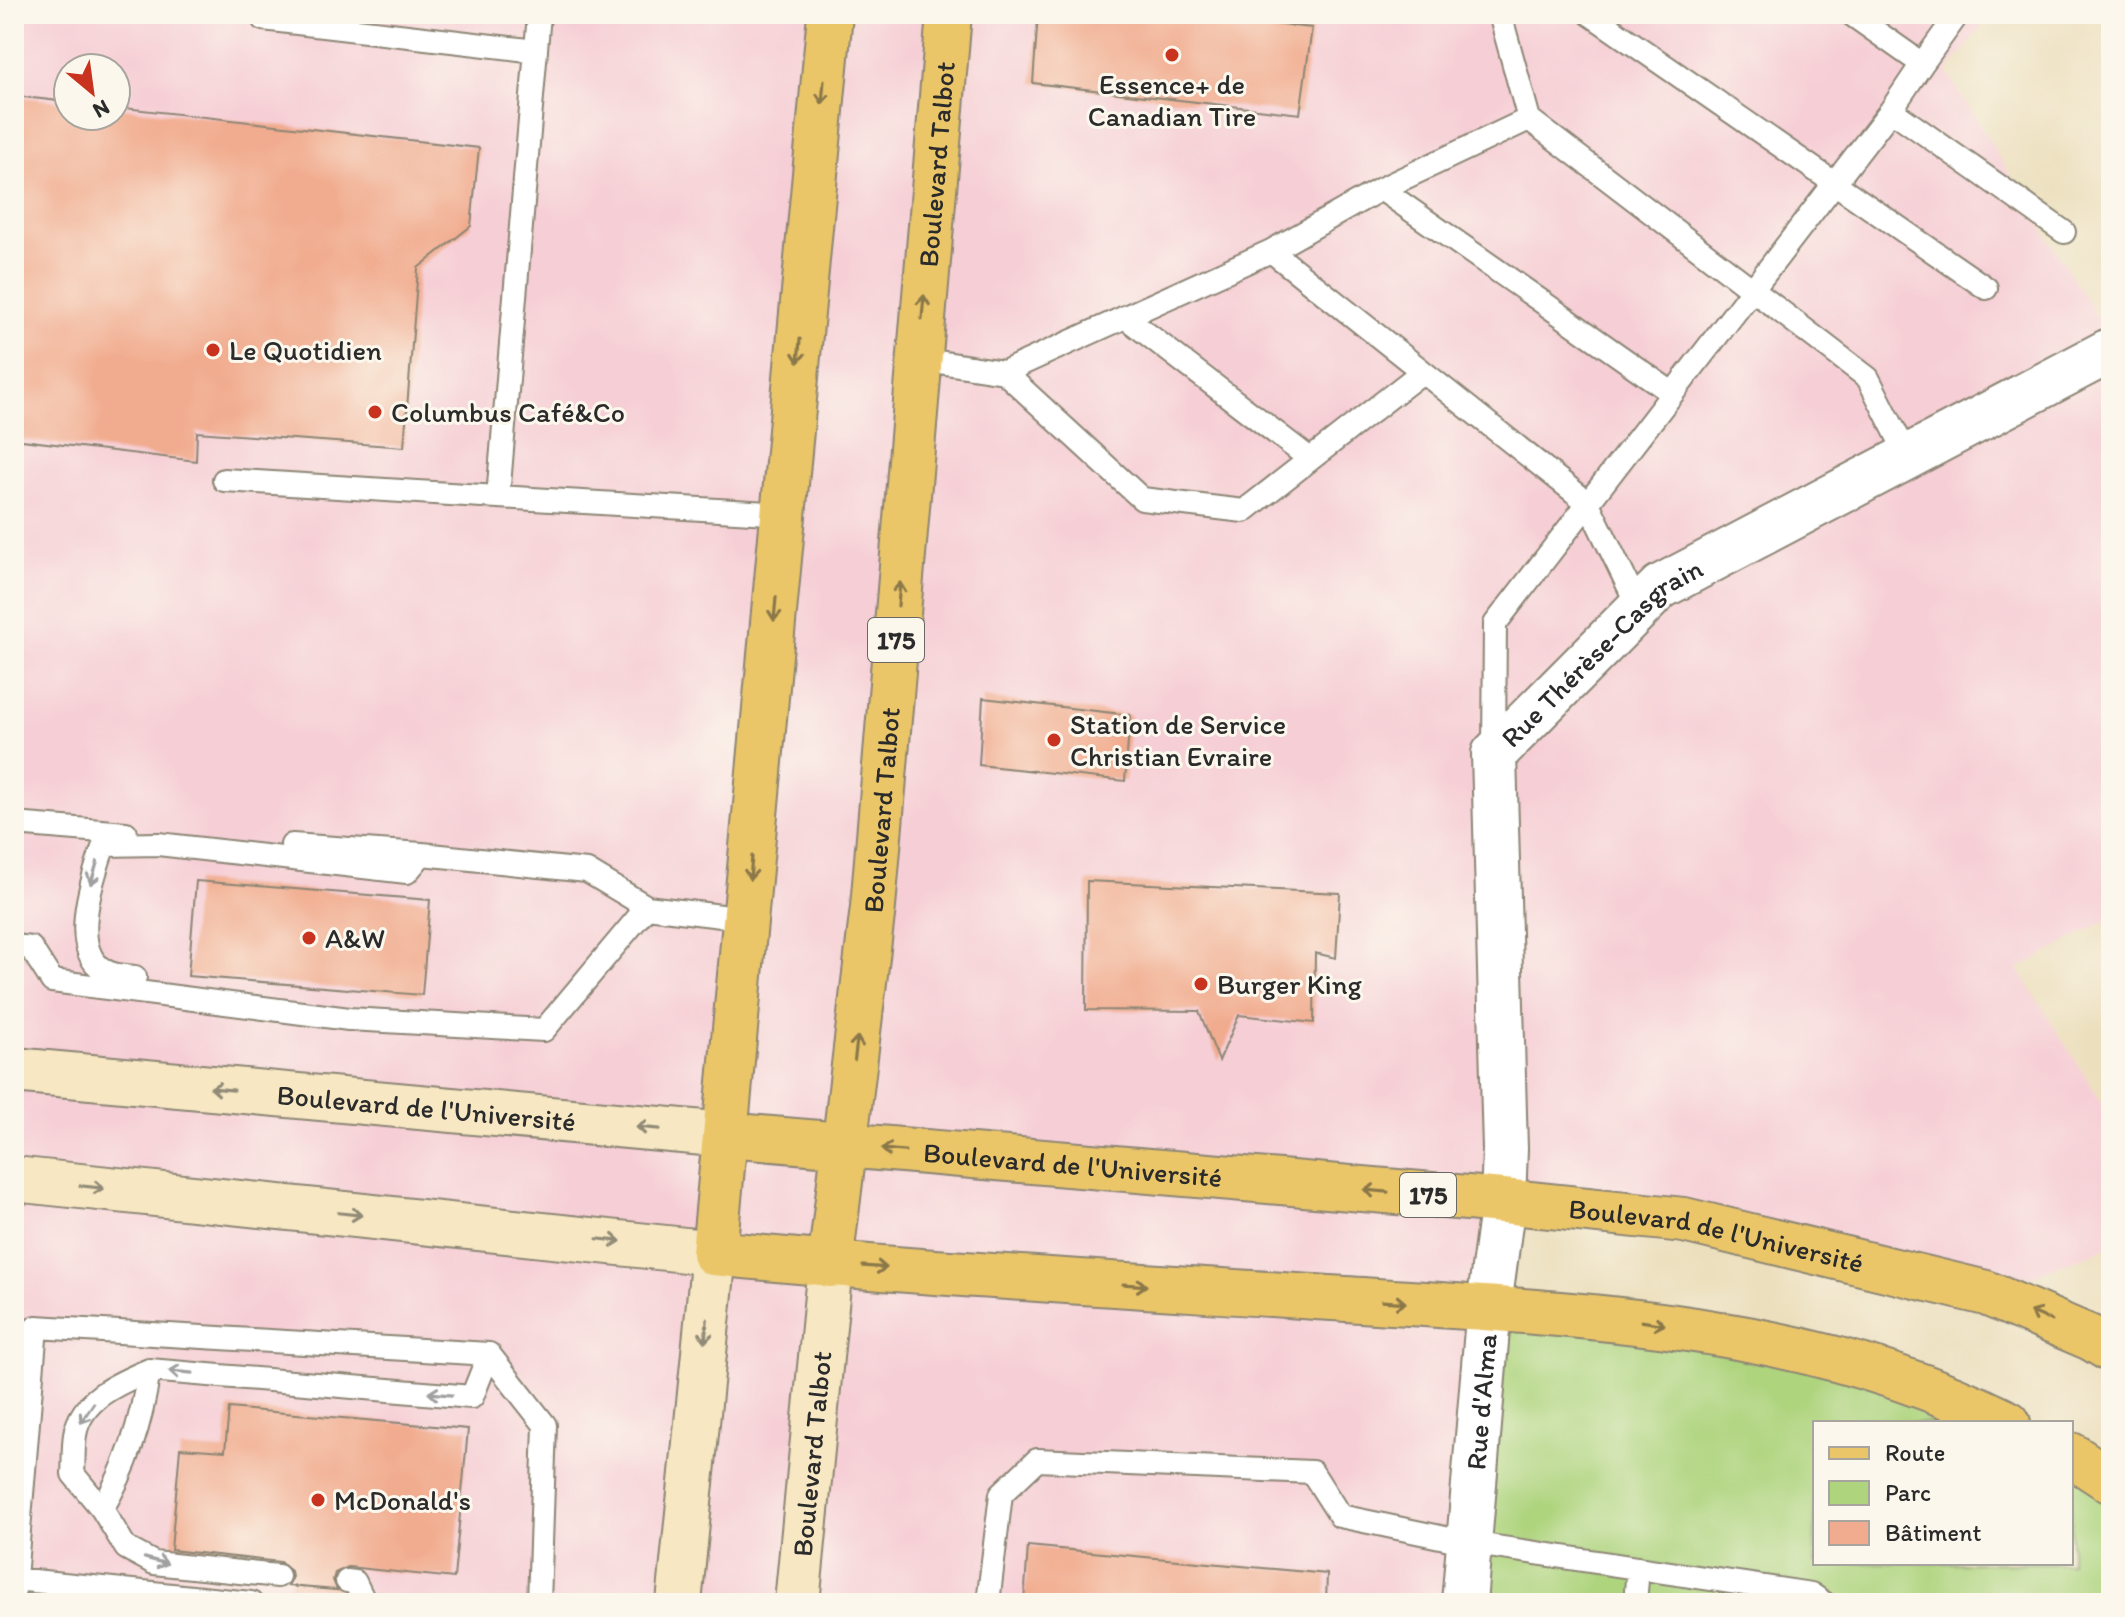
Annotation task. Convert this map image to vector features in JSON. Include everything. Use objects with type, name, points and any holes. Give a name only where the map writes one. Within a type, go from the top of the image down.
[{"type":"main road","points":[[679,1603],[726,1135],[830,14]]},
{"type":"main road","name":"Boulevard Talbot","points":[[797,1603],[843,1145],[873,907],[949,14]]},
{"type":"main road","name":"Boulevard de l'Université","points":[[14,1070],[1503,1201],[1684,1220],[1986,1293],[2091,1338],[2111,1350]]},
{"type":"main road","points":[[14,1179],[830,1265],[1489,1306],[1646,1321],[1807,1350],[1964,1401],[2004,1421]]},
{"type":"main road","points":[[2073,1456],[2111,1481]]},
{"type":"street","name":"Rue Thérèse-Casgrain","points":[[1503,1201],[1505,1149],[1494,754],[1660,587],[2111,350]]},
{"type":"street","name":"Rue d'Alma","points":[[1464,1603],[1489,1306],[1503,1201]]},
{"type":"lane","points":[[498,497],[539,14]]},
{"type":"lane","points":[[1500,14],[1529,119],[1868,378],[1908,457]]},
{"type":"lane","points":[[1590,14],[1618,22],[1835,183],[1986,288]]},
{"type":"lane","points":[[1851,14],[1922,64]]},
{"type":"lane","points":[[1494,754],[1495,624],[1891,110],[1958,14]]},
{"type":"lane","points":[[263,19],[536,51]]},
{"type":"lane","points":[[1891,110],[2064,232]]},
{"type":"lane","points":[[919,359],[1004,372],[1271,251],[1381,189],[1529,119]]},
{"type":"lane","points":[[1381,189],[1672,393]]},
{"type":"lane","points":[[1271,251],[1588,503],[1639,608]]},
{"type":"lane","points":[[1125,317],[1310,459]]},
{"type":"lane","points":[[1004,372],[1142,499],[1244,511],[1422,372]]},
{"type":"lane","points":[[224,480],[784,514]]},
{"type":"lane","points":[[14,824],[422,854],[587,871],[647,907],[746,919]]},
{"type":"lane","points":[[349,1019],[329,1006],[108,973],[92,958],[84,935],[91,883],[104,845],[158,844],[407,872],[422,854]]},
{"type":"lane","points":[[14,946],[31,948],[52,981],[349,1019],[544,1030],[647,907]]},
{"type":"lane","points":[[14,1590],[36,1327],[489,1354],[545,1425],[539,1603]]},
{"type":"lane","points":[[278,1576],[154,1563],[126,1548],[102,1509],[73,1474],[75,1432],[88,1407],[108,1388],[149,1370],[472,1397],[489,1354]]},
{"type":"lane","points":[[102,1509],[119,1480],[143,1413],[149,1370]]},
{"type":"lane","points":[[988,1603],[1001,1494],[1037,1460],[1312,1472],[1340,1516],[1469,1543],[1811,1594],[1824,1603]]},
{"type":"lane","points":[[1635,1603],[1638,1568]]},
{"type":"lane","points":[[14,1579],[249,1603]]},
{"type":"lane","points":[[347,1581],[355,1582],[365,1603]]},
{"type":"shaded area","points":[[14,14],[1991,14],[1947,72],[2111,340],[2111,918],[2018,969],[2111,1117],[2111,1246],[1986,1293],[1503,1201],[1464,1603],[14,1603]]},
{"type":"green space","points":[[1489,1306],[1646,1321],[2001,1421],[1813,1421],[1813,1565],[2073,1565],[2073,1456],[2111,1481],[2111,1603],[1464,1603]]},
{"type":"building","name":"Essence+ de Canadian Tire","points":[[1038,14],[1175,14],[1312,28],[1300,114],[1033,83]]},
{"type":"building","name":"Le Quotidien","points":[[14,96],[52,100],[52,132],[132,132],[132,109],[479,148],[471,226],[418,268],[404,447],[197,432],[196,461],[14,439]]},
{"type":"building","name":"Station de Service Christian Evraire","points":[[983,698],[1130,715],[1125,781],[979,765]]},
{"type":"building","name":"A&W","points":[[196,881],[430,900],[422,995],[188,976]]},
{"type":"building","name":"Burger King","points":[[1087,881],[1340,893],[1336,958],[1315,953],[1314,1023],[1239,1015],[1219,1061],[1199,1011],[1086,1010]]},
{"type":"building","name":"McDonald's","points":[[229,1408],[468,1429],[454,1578],[348,1567],[335,1573],[333,1580],[337,1590],[288,1586],[291,1571],[280,1562],[171,1550],[180,1448],[225,1451]]},
{"type":"building","points":[[1028,1546],[1327,1574],[1326,1603],[1024,1603]]},
{"type":"place","name":"Essence+ de Canadian Tire","points":[[1172,55]]},
{"type":"place","name":"Le Quotidien","points":[[213,350]]},
{"type":"place","name":"Columbus Café&Co","points":[[375,412]]},
{"type":"place","name":"Station de Service Christian Evraire","points":[[1054,740]]},
{"type":"place","name":"A&W","points":[[309,938]]},
{"type":"place","name":"Burger King","points":[[1201,984]]},
{"type":"place","name":"McDonald's","points":[[318,1500]]}]
